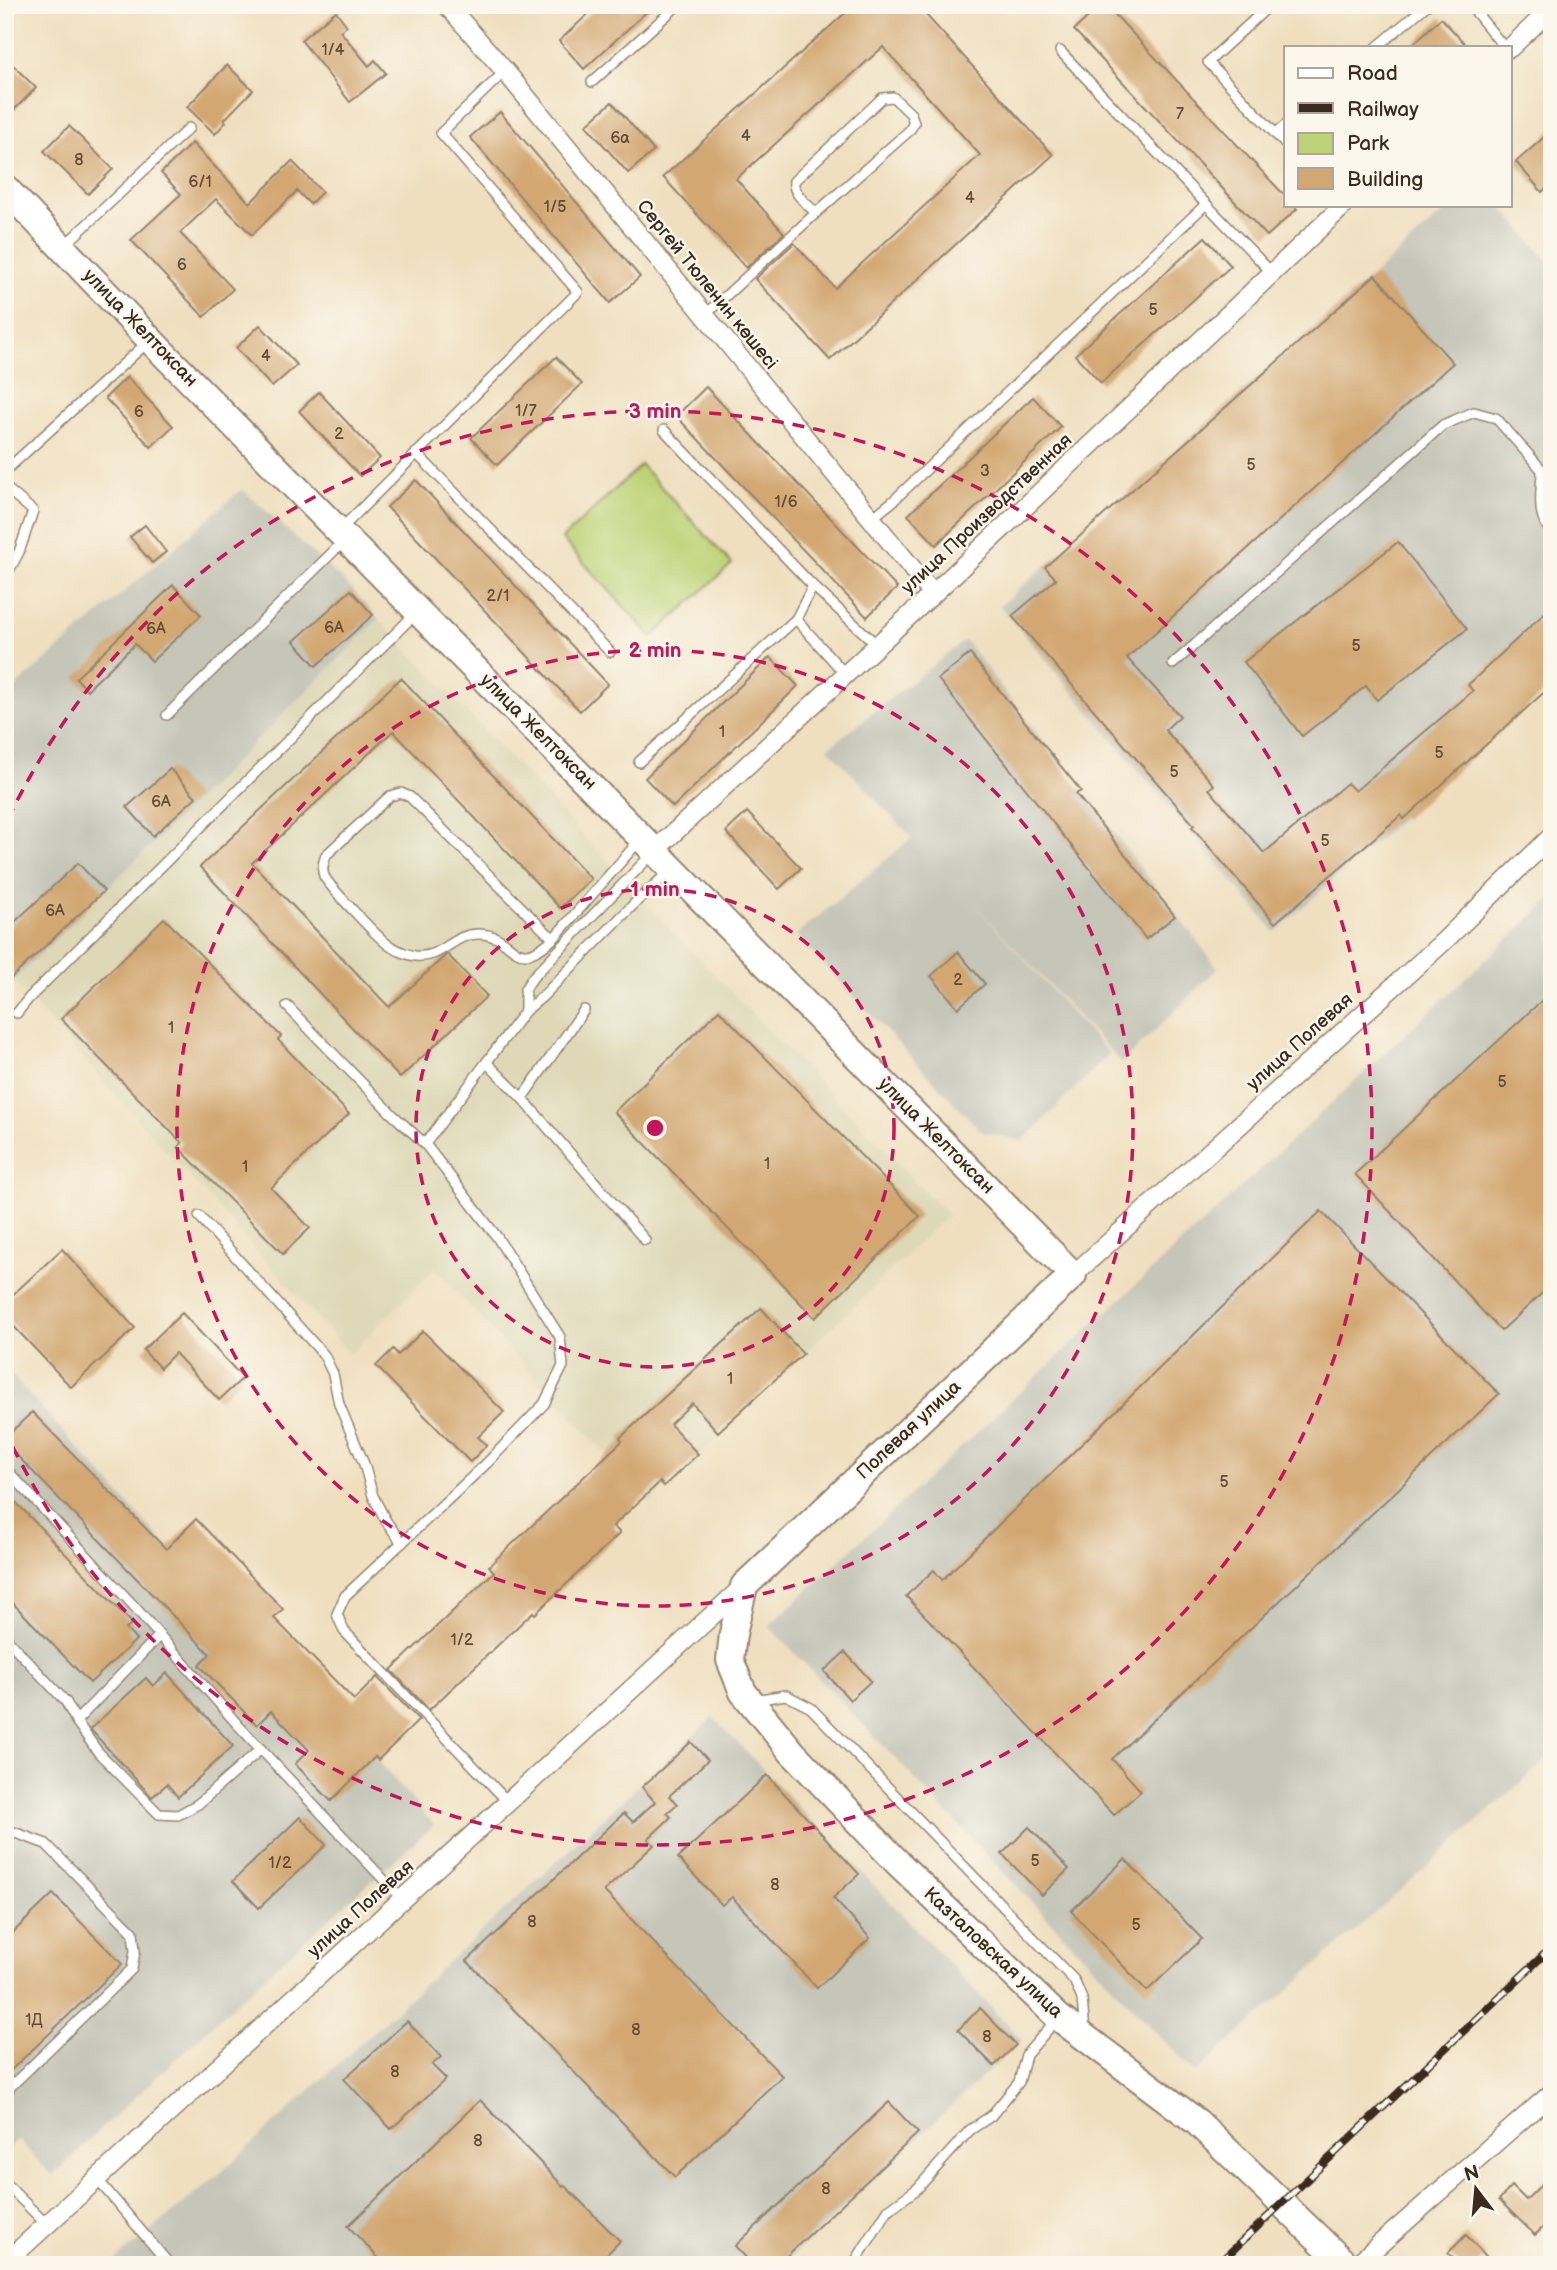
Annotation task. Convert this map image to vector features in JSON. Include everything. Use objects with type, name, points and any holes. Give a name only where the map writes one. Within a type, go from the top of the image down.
[{"type":"street","name":"Сергей Тюленин көшесі","points":[[447,5],[505,71],[933,594]]},
{"type":"street","points":[[1512,46],[1552,8]]},
{"type":"street","name":"улица Желтоксан","points":[[5,188],[342,535],[1073,1275]]},
{"type":"street","name":"улица Производственная","points":[[657,852],[1341,206]]},
{"type":"street","name":"улица Полевая","points":[[1073,1275],[1443,942],[1552,836]]},
{"type":"street","name":"Полевая улица","points":[[744,1586],[1073,1275]]},
{"type":"street","name":"улица Полевая","points":[[5,2263],[744,1586]]},
{"type":"street","name":"Казталовская улица","points":[[744,1586],[730,1660],[743,1692],[792,1752],[899,1864],[1058,2017],[1197,2122],[1346,2265]]},
{"type":"street","points":[[1356,2265],[1552,2092]]},
{"type":"lane","points":[[592,82],[678,5]]},
{"type":"lane","points":[[1270,5],[1208,62],[1284,143]]},
{"type":"lane","points":[[1378,46],[1427,5]]},
{"type":"lane","points":[[1470,5],[1503,46]]},
{"type":"lane","points":[[1060,51],[1272,273]]},
{"type":"lane","points":[[167,715],[342,535],[416,453],[578,292],[441,133],[505,71]]},
{"type":"lane","points":[[705,315],[912,126],[914,123],[911,114],[893,97],[883,98],[794,181],[796,191],[816,213]]},
{"type":"lane","points":[[1275,134],[1284,127]]},
{"type":"lane","points":[[63,247],[189,128]]},
{"type":"lane","points":[[871,519],[1206,204]]},
{"type":"lane","points":[[5,471],[151,340]]},
{"type":"lane","points":[[1173,664],[1443,425],[1474,412],[1496,418],[1542,470],[1540,508],[1544,525],[1552,533]]},
{"type":"lane","points":[[664,430],[813,586],[877,645]]},
{"type":"lane","points":[[416,453],[610,652]]},
{"type":"lane","points":[[5,487],[33,511],[19,552],[5,578]]},
{"type":"lane","points":[[639,762],[796,619],[813,586]]},
{"type":"lane","points":[[17,1013],[418,611]]},
{"type":"lane","points":[[796,619],[846,675]]},
{"type":"lane","points":[[554,937],[410,797],[401,793],[390,796],[326,855],[322,868],[325,878],[389,946],[414,956],[429,956],[441,952],[457,938],[477,934],[490,935],[516,952],[526,955],[540,950],[657,852]]},
{"type":"lane","points":[[425,1144],[525,1012],[640,898],[657,852]]},
{"type":"lane","points":[[525,1012],[525,989],[533,977],[657,852]]},
{"type":"lane","points":[[287,1006],[398,1120],[425,1144],[497,1237],[560,1337],[563,1366],[544,1404],[487,1463],[345,1596],[337,1614],[344,1631],[508,1802]]},
{"type":"lane","points":[[522,1098],[584,1010]]},
{"type":"lane","points":[[487,1063],[522,1098],[645,1240]]},
{"type":"lane","points":[[199,1216],[324,1355],[333,1374],[338,1404],[364,1464],[373,1496],[402,1543]]},
{"type":"lane","points":[[5,1468],[402,1899]]},
{"type":"lane","points":[[76,1721],[160,1635]]},
{"type":"lane","points":[[5,1637],[66,1702],[98,1752],[159,1814],[178,1815],[198,1804],[261,1749]]},
{"type":"lane","points":[[750,1701],[786,1695],[811,1708],[1074,1980],[1082,1999],[1085,2037]]},
{"type":"lane","points":[[5,1829],[46,1844],[133,1932],[135,1951],[132,1969],[5,2092]]},
{"type":"lane","points":[[853,2265],[888,2210],[917,2189],[970,2130],[991,2116],[1019,2082],[1026,2055],[1058,2017]]},
{"type":"lane","points":[[97,2179],[170,2265]]},
{"type":"lane","points":[[5,2183],[47,2225]]},
{"type":"shaded area","points":[[1451,206],[1501,206],[1552,265],[1552,684],[1275,932],[1000,606]]},
{"type":"shaded area","points":[[242,489],[352,589],[379,619],[5,990],[5,696]]},
{"type":"shaded area","points":[[379,619],[640,898],[948,1215],[650,1502],[435,1268],[350,1354],[14,982]]},
{"type":"shaded area","points":[[965,640],[1218,968],[1122,1063],[971,901],[1109,1054],[1023,1141],[982,1132],[796,935],[912,838],[828,748]]},
{"type":"shaded area","points":[[1552,898],[1552,1755],[1195,2073],[769,1626]]},
{"type":"shaded area","points":[[5,1368],[164,1543],[375,1757],[434,1825],[256,1984],[52,2175],[18,2140],[5,2151]]},
{"type":"shaded area","points":[[713,1717],[1022,2040],[782,2265],[110,2265],[226,2168]]},
{"type":"green space","points":[[641,465],[732,564],[652,637],[562,539]]},
{"type":"building","points":[[598,5],[654,5],[584,69],[559,41]]},
{"type":"building","points":[[854,5],[917,5],[1053,155],[830,360],[755,279],[794,243],[835,288],[980,155],[883,47],[736,179],[784,233],[746,268],[663,177]]},
{"type":"building","points":[[1101,5],[1106,5],[1284,195],[1284,206],[1294,206],[1297,209],[1267,236],[1074,30]]},
{"type":"building","points":[[336,11],[347,26],[340,31],[369,66],[375,60],[386,73],[350,102],[301,40]]},
{"type":"building","points":[[1441,18],[1467,46],[1411,46]]},
{"type":"building","points":[[5,57],[36,88],[5,119]]},
{"type":"building","points":[[227,65],[253,90],[224,120],[226,122],[215,134],[187,107]]},
{"type":"building","points":[[612,102],[654,151],[628,173],[586,125]]},
{"type":"building","points":[[500,112],[640,277],[610,303],[470,137]]},
{"type":"building","points":[[69,126],[113,169],[88,194],[44,151]]},
{"type":"building","points":[[1552,130],[1552,183],[1542,192],[1516,162]]},
{"type":"building","points":[[192,143],[250,203],[292,161],[322,192],[310,204],[297,191],[252,235],[216,199],[180,233],[233,289],[204,317],[131,240],[181,194],[161,173]]},
{"type":"building","points":[[1205,237],[1231,266],[1101,383],[1075,355]]},
{"type":"building","points":[[1375,275],[1453,363],[1127,658],[1180,716],[1165,730],[1214,785],[1209,789],[1264,853],[1347,783],[1355,791],[1473,691],[1468,685],[1552,606],[1552,685],[1404,819],[1401,815],[1275,923],[1192,827],[1194,825],[1012,616],[1056,579],[1045,567]]},
{"type":"building","points":[[260,325],[297,365],[272,387],[236,348]]},
{"type":"building","points":[[556,357],[582,384],[497,465],[471,438]]},
{"type":"building","points":[[127,377],[173,426],[151,447],[105,398]]},
{"type":"building","points":[[706,387],[897,588],[867,617],[676,416]]},
{"type":"building","points":[[319,392],[380,458],[360,476],[299,411]]},
{"type":"building","points":[[1033,397],[1061,427],[936,545],[908,515]]},
{"type":"building","points":[[416,480],[608,684],[580,711],[387,507]]},
{"type":"building","points":[[145,525],[166,552],[152,563],[130,537]]},
{"type":"building","points":[[1398,542],[1467,629],[1377,700],[1366,686],[1302,736],[1244,662]]},
{"type":"building","points":[[173,585],[201,615],[152,661],[135,644],[87,690],[76,678]]},
{"type":"building","points":[[351,590],[373,615],[316,666],[294,641]]},
{"type":"building","points":[[970,654],[1081,791],[1076,794],[1175,916],[1146,939],[938,679]]},
{"type":"building","points":[[770,657],[798,686],[673,807],[645,778]]},
{"type":"building","points":[[401,678],[591,879],[560,908],[393,731],[252,863],[389,1007],[447,954],[487,996],[400,1078],[200,867]]},
{"type":"building","points":[[170,769],[196,797],[153,836],[127,807]]},
{"type":"building","points":[[747,812],[801,868],[779,889],[726,832]]},
{"type":"building","points":[[78,863],[104,891],[5,984],[5,931]]},
{"type":"building","points":[[164,918],[281,1036],[278,1040],[349,1114],[271,1188],[310,1228],[283,1254],[178,1147],[182,1143],[61,1019]]},
{"type":"building","points":[[958,952],[985,984],[958,1008],[931,976]]},
{"type":"building","points":[[1552,991],[1552,1284],[1501,1331],[1355,1174]]},
{"type":"building","points":[[719,1010],[920,1216],[815,1318],[614,1112]]},
{"type":"building","points":[[1321,1211],[1499,1394],[1112,1759],[1141,1791],[1114,1815],[906,1596],[934,1570],[942,1580]]},
{"type":"building","points":[[62,1249],[135,1328],[71,1387],[5,1317],[5,1302]]},
{"type":"building","points":[[761,1308],[803,1354],[718,1432],[692,1403],[670,1424],[698,1454],[664,1486],[660,1482],[613,1526],[620,1533],[429,1710],[391,1670],[494,1572],[489,1566],[622,1441],[620,1438]]},
{"type":"building","points":[[182,1313],[243,1378],[219,1400],[175,1353],[160,1368],[143,1350]]},
{"type":"building","points":[[423,1331],[504,1412],[478,1437],[487,1445],[470,1462],[376,1366],[393,1349],[398,1355]]},
{"type":"building","points":[[32,1412],[166,1549],[196,1519],[283,1609],[274,1618],[354,1700],[377,1677],[419,1720],[378,1760],[375,1757],[331,1801],[295,1764],[309,1750],[271,1711],[257,1725],[199,1665],[210,1654],[5,1443],[5,1438]]},
{"type":"building","points":[[5,1491],[132,1623],[126,1629],[136,1640],[90,1683],[5,1595]]},
{"type":"building","points":[[845,1652],[871,1681],[850,1700],[824,1671]]},
{"type":"building","points":[[167,1673],[233,1746],[178,1797],[167,1784],[152,1797],[90,1729],[146,1678],[153,1686]]},
{"type":"building","points":[[691,1742],[708,1760],[669,1796],[677,1804],[667,1813],[671,1817],[648,1839],[654,1845],[604,1891],[782,2076],[675,2177],[467,1961],[624,1813],[633,1822],[655,1802],[642,1787]]},
{"type":"building","points":[[767,1775],[859,1874],[833,1898],[870,1938],[817,1988],[732,1897],[722,1905],[678,1858]]},
{"type":"building","points":[[300,1817],[326,1845],[259,1908],[233,1881]]},
{"type":"building","points":[[1029,1827],[1069,1869],[1042,1895],[1002,1854]]},
{"type":"building","points":[[1125,1859],[1202,1939],[1147,1991],[1071,1911]]},
{"type":"building","points":[[53,1894],[122,1964],[5,2076],[5,1940]]},
{"type":"building","points":[[980,2008],[1016,2045],[994,2066],[958,2030]]},
{"type":"building","points":[[407,2021],[441,2057],[432,2065],[446,2079],[391,2129],[344,2079]]},
{"type":"building","points":[[480,2100],[620,2241],[596,2265],[385,2265],[348,2226]]},
{"type":"building","points":[[889,2102],[918,2133],[777,2265],[753,2265],[735,2246]]},
{"type":"building","points":[[1552,2174],[1552,2219],[1535,2235],[1499,2200],[1512,2186],[1526,2200]]},
{"type":"building","points":[[1466,2235],[1486,2256],[1477,2265],[1459,2265],[1448,2253]]},
{"type":"railway","points":[[1217,2265],[1552,1947]]}]
